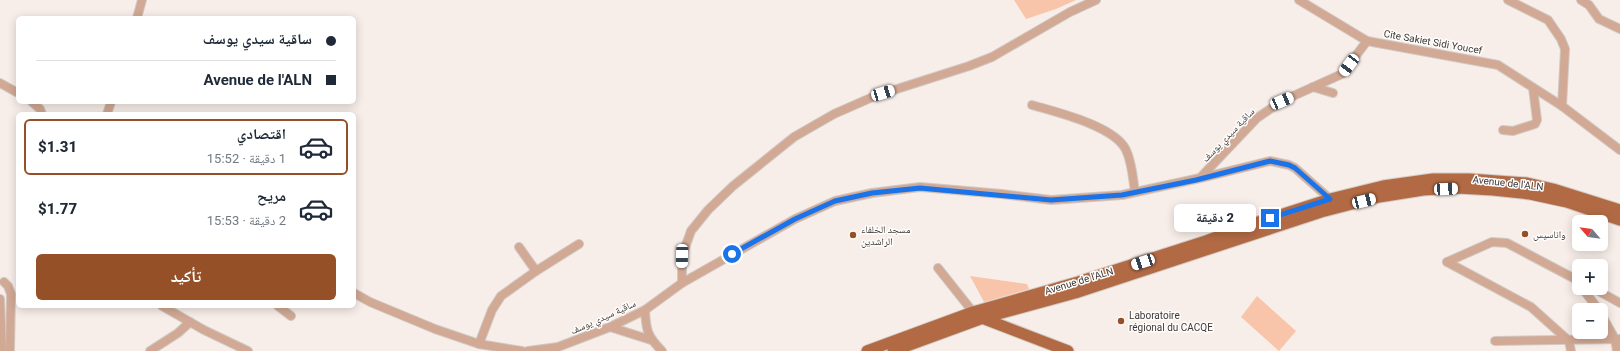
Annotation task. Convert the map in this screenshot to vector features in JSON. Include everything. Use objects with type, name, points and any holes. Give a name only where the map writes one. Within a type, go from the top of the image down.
[{"type":"main road","name":"Avenue de l'ALN","points":[[1332,204],[1393,184],[1433,179],[1469,179],[1528,183],[1553,189],[1620,210]]},
{"type":"main road","points":[[866,351],[978,315],[1074,293],[1332,204],[1423,190],[1458,188],[1530,194],[1567,202],[1620,220]]},
{"type":"main road","points":[[893,351],[978,315],[1068,351]]},
{"type":"street","points":[[138,16],[142,0]]},
{"type":"street","points":[[682,284],[682,256],[691,231],[708,210],[762,161],[794,137],[834,114],[875,96],[992,58],[1070,12],[1096,0]]},
{"type":"street","name":"Cite Sakiet Sidi Youcef","points":[[1299,0],[1367,40],[1498,65],[1562,106],[1620,150]]},
{"type":"street","points":[[1508,0],[1548,20],[1561,39],[1565,49],[1562,106]]},
{"type":"street","points":[[1581,0],[1589,5],[1599,19],[1620,29]]},
{"type":"street","name":"ساقية سيدي يوسف","points":[[1200,178],[1257,118],[1282,101],[1342,74],[1367,40]]},
{"type":"street","points":[[0,83],[16,92]]},
{"type":"street","points":[[1313,87],[1333,93]]},
{"type":"street","points":[[1503,130],[1514,131],[1535,124],[1537,120],[1533,88]]},
{"type":"street","points":[[34,104],[41,112]]},
{"type":"street","points":[[1032,105],[1084,121],[1115,137],[1126,149],[1135,192]]},
{"type":"street","name":"ساقية سيدي يوسف","points":[[528,351],[558,347],[610,327],[645,310],[682,284],[795,219],[835,201],[872,193],[920,188],[1051,200],[1122,195],[1270,161],[1289,165],[1295,168],[1332,204]]},
{"type":"street","points":[[1571,351],[1569,340],[1530,307],[1447,262],[1492,242],[1506,243],[1572,278]]},
{"type":"street","points":[[479,344],[492,310],[501,296],[536,271],[579,244]]},
{"type":"street","points":[[520,247],[536,271]]},
{"type":"street","points":[[938,268],[978,315]]},
{"type":"street","points":[[4,282],[8,286],[11,294],[10,351]]},
{"type":"street","points":[[356,294],[370,302],[435,329],[479,344],[522,351]]},
{"type":"street","points":[[1587,295],[1594,303]]},
{"type":"street","points":[[1605,295],[1620,303]]},
{"type":"street","points":[[0,300],[1,351]]},
{"type":"street","points":[[166,308],[248,351]]},
{"type":"street","points":[[281,308],[291,316]]},
{"type":"street","points":[[645,310],[646,326],[651,340],[662,351]]},
{"type":"street","points":[[150,351],[190,322]]},
{"type":"street","points":[[1608,324],[1618,339],[1617,351]]},
{"type":"street","points":[[610,327],[651,340]]},
{"type":"street","points":[[1495,341],[1618,339]]},
{"type":"shaded area","points":[[1014,0],[1076,0],[1056,9],[1026,19]]},
{"type":"shaded area","points":[[970,276],[1027,284],[1029,289],[984,302]]},
{"type":"shaded area","points":[[1257,296],[1296,331],[1279,351],[1241,317]]},
{"type":"place","name":"واناسيس","points":[[1525,234]]},
{"type":"place","name":"مسجد الخلفاء الراشدين","points":[[853,235]]},
{"type":"place","name":"Laboratoire régional du CACQE","points":[[1121,321]]},
{"type":"route","points":[[732,254],[795,219],[835,201],[872,193],[920,188],[1002,194],[1051,200],[1122,195],[1196,180],[1245,166],[1270,161],[1289,165],[1295,168],[1330,199],[1270,218]]}]
